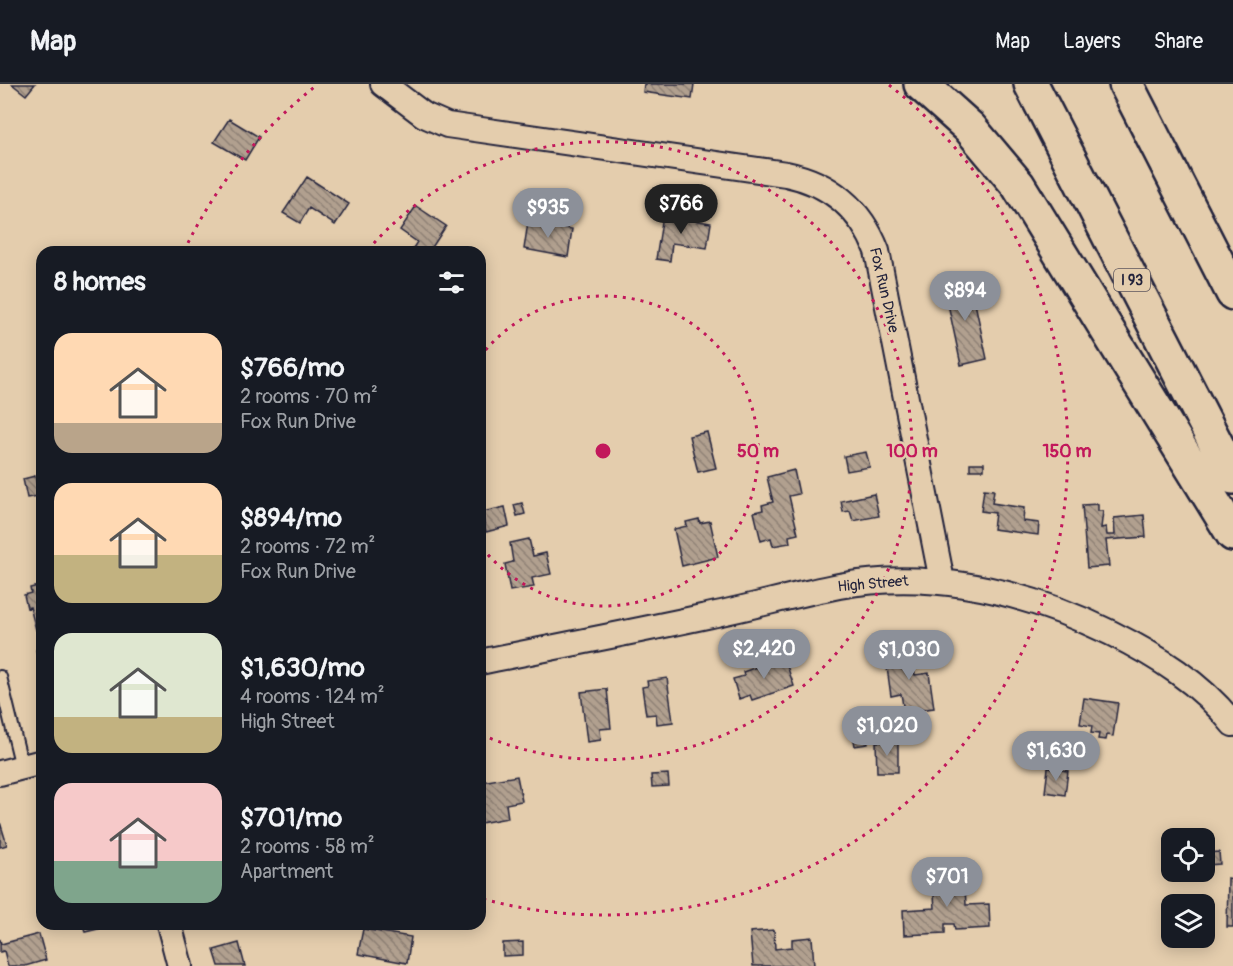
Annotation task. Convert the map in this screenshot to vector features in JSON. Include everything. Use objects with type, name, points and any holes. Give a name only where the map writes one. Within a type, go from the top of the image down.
[{"type":"highway","points":[[921,84],[970,128],[1018,184],[1233,534]]},
{"type":"highway","name":"I 93","points":[[1031,84],[1233,477]]},
{"type":"highway","points":[[1126,84],[1233,293]]},
{"type":"highway","points":[[1151,84],[1233,276]]},
{"type":"street","name":"Fox Run Drive","points":[[383,84],[424,115],[447,125],[786,174],[819,184],[847,203],[868,230],[880,262],[942,581]]},
{"type":"street","name":"High Street","points":[[486,661],[705,617],[841,586],[886,581],[942,581],[982,586],[1025,598],[1113,634],[1180,673],[1212,700],[1233,724]]},
{"type":"street","points":[[171,930],[180,966]]},
{"type":"lane","points":[[0,677],[21,768]]},
{"type":"building","points":[[12,84],[35,84],[26,95]]},
{"type":"building","points":[[644,84],[694,84],[692,99],[643,92]]},
{"type":"building","points":[[229,119],[259,137],[245,160],[214,142]]},
{"type":"building","points":[[307,177],[349,204],[335,225],[309,208],[300,223],[283,213]]},
{"type":"building","points":[[416,206],[446,226],[433,246],[414,246],[417,242],[400,230]]},
{"type":"building","points":[[663,215],[711,223],[707,248],[672,243],[670,261],[656,259]]},
{"type":"building","points":[[528,222],[572,229],[568,257],[524,249]]},
{"type":"building","points":[[970,280],[987,359],[961,365],[944,285]]},
{"type":"building","points":[[707,432],[716,468],[698,472],[689,436]]},
{"type":"building","points":[[866,452],[870,467],[847,471],[844,456]]},
{"type":"building","points":[[970,463],[984,463],[984,470],[970,470]]},
{"type":"building","points":[[794,470],[799,494],[789,496],[798,534],[789,536],[790,543],[773,546],[771,538],[761,541],[754,512],[763,510],[762,505],[773,502],[767,477]]},
{"type":"building","points":[[35,476],[36,496],[27,498],[23,479]]},
{"type":"building","points":[[984,489],[994,490],[992,503],[1024,508],[1023,521],[1039,523],[1038,535],[993,529],[995,513],[981,511]]},
{"type":"building","points":[[874,494],[879,516],[853,521],[850,511],[843,512],[841,501]]},
{"type":"building","points":[[522,503],[525,514],[517,516],[514,505]]},
{"type":"building","points":[[1098,504],[1098,511],[1103,511],[1101,528],[1106,527],[1107,535],[1115,535],[1114,518],[1144,515],[1146,537],[1106,540],[1109,566],[1087,568],[1082,505]]},
{"type":"building","points":[[505,507],[509,526],[486,532],[486,511]]},
{"type":"building","points":[[699,519],[700,523],[710,521],[718,557],[682,566],[674,529],[687,526],[686,522]]},
{"type":"building","points":[[529,539],[533,556],[546,553],[551,574],[532,578],[534,587],[510,591],[505,564],[513,562],[510,543]]},
{"type":"building","points":[[36,586],[36,630],[24,595],[31,593],[30,588]]},
{"type":"building","points":[[918,648],[919,659],[912,660],[915,675],[929,673],[934,708],[904,712],[901,694],[891,696],[885,653]]},
{"type":"building","points":[[784,657],[794,686],[752,700],[750,695],[739,699],[733,679],[744,676],[743,672]]},
{"type":"building","points":[[667,678],[673,722],[657,724],[656,714],[646,715],[642,687],[648,686],[647,681]]},
{"type":"building","points":[[607,689],[611,728],[600,729],[601,740],[587,742],[581,692]]},
{"type":"building","points":[[1084,698],[1118,703],[1113,736],[1107,735],[1106,740],[1098,739],[1099,734],[1091,733],[1092,726],[1080,724]]},
{"type":"building","points":[[864,724],[868,744],[855,746],[852,727]]},
{"type":"building","points":[[876,742],[898,742],[898,772],[877,772]]},
{"type":"building","points":[[1048,768],[1068,771],[1065,795],[1045,792]]},
{"type":"building","points":[[668,774],[669,786],[652,787],[651,775]]},
{"type":"building","points":[[517,776],[522,801],[506,804],[508,818],[486,822],[486,781]]},
{"type":"building","points":[[0,822],[7,845],[0,847]]},
{"type":"building","points":[[1215,852],[1219,852],[1220,864],[1215,864]]},
{"type":"building","points":[[964,868],[966,905],[989,904],[990,928],[955,930],[954,924],[945,924],[945,933],[904,935],[903,910],[935,908],[932,870]]},
{"type":"building","points":[[1228,878],[1233,879],[1233,927],[1227,927]]},
{"type":"building","points":[[363,930],[411,937],[407,963],[358,954]]},
{"type":"building","points":[[774,930],[775,949],[792,947],[792,939],[812,937],[814,966],[753,966],[750,932]]},
{"type":"building","points":[[39,934],[46,960],[25,966],[8,966],[4,951],[0,952],[0,939],[1,944]]},
{"type":"building","points":[[523,942],[523,955],[503,956],[503,943]]},
{"type":"building","points":[[239,943],[245,966],[219,966],[214,950]]}]
